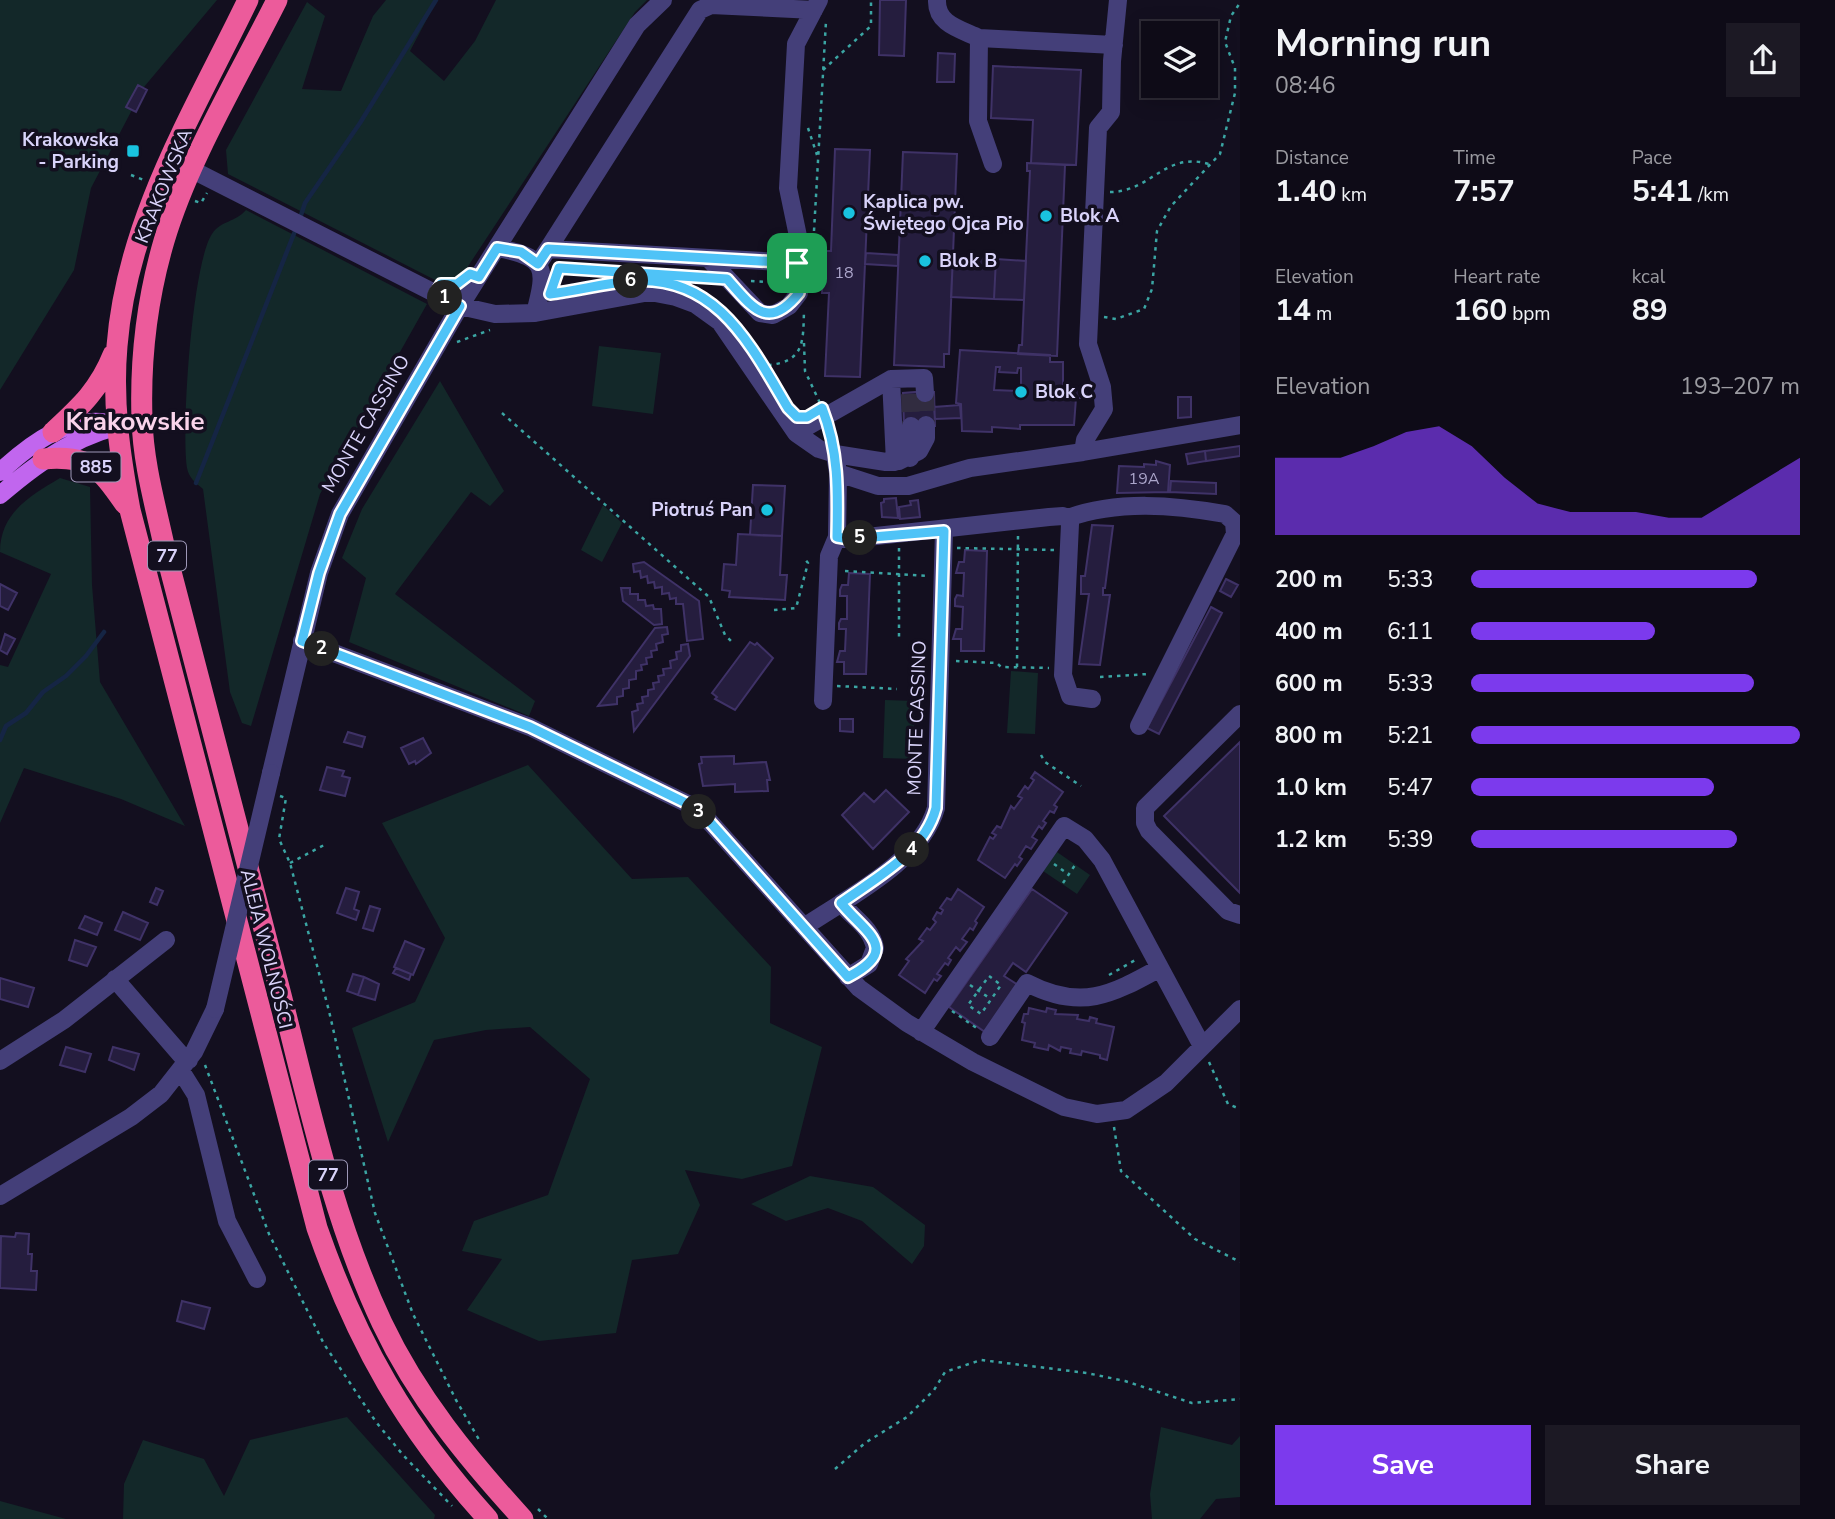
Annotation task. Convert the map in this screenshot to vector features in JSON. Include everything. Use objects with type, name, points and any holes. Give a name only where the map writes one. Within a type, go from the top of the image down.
[{"type":"highway","name":"KRAKOWSKA","points":[[117,347],[125,290],[140,230],[169,158],[248,0]]},
{"type":"highway","name":"KRAKOWSKA","points":[[142,421],[143,353],[150,296],[164,239],[192,169],[277,0]]},
{"type":"highway","name":"ALEJA WOLNOŚCI","points":[[117,347],[117,425],[130,510],[254,993],[324,1250],[343,1300],[383,1380],[440,1464],[488,1519]]},
{"type":"highway","name":"885","points":[[54,432],[103,381],[117,347]]},
{"type":"highway","name":"ALEJA WOLNOŚCI","points":[[142,421],[150,482],[164,545],[306,1093],[351,1250],[382,1324],[422,1395],[465,1454],[528,1511]]},
{"type":"highway","name":"885","points":[[43,459],[80,459],[94,465],[130,510]]},
{"type":"main road","name":"885","points":[[0,495],[43,459],[79,439],[117,425],[142,421]]},
{"type":"main road","name":"885","points":[[0,472],[29,445],[54,432],[87,422],[117,425]]},
{"type":"street","name":"MONTE CASSINO","points":[[188,1061],[215,1009],[319,573],[340,514],[460,306],[638,25],[663,0]]},
{"type":"street","points":[[937,0],[937,11],[942,19],[979,38],[1114,45]]},
{"type":"street","points":[[1083,452],[1085,440],[1104,409],[1102,387],[1089,353],[1090,316],[1098,128],[1111,112],[1118,0]]},
{"type":"street","points":[[535,313],[544,281],[543,257],[700,10],[711,5],[820,8]]},
{"type":"street","points":[[708,258],[760,313],[773,315],[789,306],[799,293],[799,241],[788,188],[796,44],[820,8]]},
{"type":"street","points":[[979,38],[978,121],[993,164]]},
{"type":"street","points":[[169,158],[192,169],[217,187],[460,306],[495,314],[535,313],[650,292],[695,304],[720,322],[796,433],[819,449],[835,454],[903,460],[919,451],[926,438],[918,425]]},
{"type":"street","points":[[497,248],[543,257],[708,258],[797,263]]},
{"type":"street","points":[[796,433],[825,415],[909,386],[903,460]]},
{"type":"street","points":[[838,473],[878,486],[908,486],[970,468],[1240,425]]},
{"type":"street","points":[[823,693],[829,556],[837,537],[838,473],[835,454]]},
{"type":"street","points":[[1068,519],[1088,511],[1121,506],[1219,513],[1234,522],[1235,534],[1139,726]]},
{"type":"street","points":[[837,537],[849,539],[899,535],[944,539],[1019,521],[1063,516],[1068,519]]},
{"type":"street","points":[[1068,519],[1063,675],[1070,696],[1092,699]]},
{"type":"street","name":"MONTE CASSINO","points":[[804,927],[905,856],[924,838],[932,822],[936,808],[934,660],[944,539]]},
{"type":"street","points":[[302,641],[530,727],[690,805],[709,821],[848,977],[879,1005],[973,1062],[1046,1099],[1080,1112],[1112,1114],[1126,1110],[1153,1094],[1240,1009]]},
{"type":"street","points":[[1240,714],[1146,807],[1144,814],[1149,831],[1228,911],[1240,915]]},
{"type":"street","points":[[921,1032],[1065,826],[1085,839],[1102,860],[1202,1046]]},
{"type":"street","points":[[841,903],[850,915],[868,930],[875,947],[869,964],[848,977]]},
{"type":"street","points":[[0,1060],[64,1020],[166,940]]},
{"type":"street","points":[[990,1037],[1027,983],[1062,997],[1085,999],[1124,988],[1160,968]]},
{"type":"street","points":[[115,979],[188,1061],[227,1221],[257,1279]]},
{"type":"street","points":[[0,1196],[146,1107],[161,1094],[188,1061]]},
{"type":"path","points":[[823,70],[871,26],[871,0]]},
{"type":"path","points":[[1090,316],[1116,318],[1143,309],[1152,289],[1157,231],[1171,206],[1220,154],[1235,93],[1235,68],[1225,41],[1231,16],[1240,3]]},
{"type":"path","points":[[814,244],[823,70],[820,8]]},
{"type":"path","points":[[805,121],[818,158]]},
{"type":"path","points":[[1096,192],[1124,192],[1136,188],[1169,165],[1177,163],[1197,161],[1209,164]]},
{"type":"path","points":[[181,195],[201,203],[205,194],[217,187]]},
{"type":"path","points":[[557,271],[566,268],[788,283]]},
{"type":"path","points":[[805,304],[803,340],[806,370],[825,415]]},
{"type":"path","points":[[449,346],[499,328]]},
{"type":"path","points":[[761,366],[783,364],[800,351],[803,340]]},
{"type":"path","points":[[502,413],[709,597],[725,635],[731,641]]},
{"type":"path","points":[[1017,667],[1019,521]]},
{"type":"path","points":[[899,535],[899,640]]},
{"type":"path","points":[[944,539],[1018,550],[1069,550]]},
{"type":"path","points":[[774,610],[796,608],[808,563],[804,558]]},
{"type":"path","points":[[828,571],[922,576]]},
{"type":"path","points":[[916,660],[1050,668]]},
{"type":"path","points":[[1100,677],[1110,678],[1130,673],[1164,674]]},
{"type":"path","points":[[823,693],[897,689]]},
{"type":"path","points":[[1041,755],[1045,762],[1081,786]]},
{"type":"path","points":[[286,797],[279,839],[290,863],[329,1011],[375,1213],[414,1314],[456,1400],[484,1447]]},
{"type":"path","points":[[290,863],[326,844]]},
{"type":"path","points":[[1048,860],[1068,874]]},
{"type":"path","points":[[1063,883],[1075,865]]},
{"type":"path","points":[[1103,981],[1112,973],[1136,961],[1139,954]]},
{"type":"path","points":[[989,976],[1001,985],[991,999],[981,1014],[968,1005],[989,976]]},
{"type":"path","points":[[965,982],[991,999]]},
{"type":"path","points":[[947,1007],[990,1037]]},
{"type":"path","points":[[1202,1046],[1228,1104],[1240,1109]]},
{"type":"path","points":[[188,1061],[209,1072],[269,1234],[324,1344],[376,1422],[458,1513]]},
{"type":"path","points":[[1112,1114],[1121,1171],[1195,1239],[1240,1262]]},
{"type":"path","points":[[835,1469],[865,1443],[906,1417],[934,1390],[944,1372],[981,1360],[1087,1373],[1125,1381],[1192,1404],[1240,1399]]},
{"type":"path","points":[[528,1511],[548,1519]]},
{"type":"green space","points":[[0,0],[217,0],[144,87],[91,188],[74,270],[0,390]]},
{"type":"green space","points":[[386,0],[437,0],[410,51],[444,81],[475,41],[496,0],[647,0],[635,12],[463,274],[439,282],[228,174],[226,150],[307,2],[325,16],[302,89],[341,91],[373,16]]},
{"type":"green space","points":[[246,210],[427,304],[320,494],[251,726],[242,723],[230,692],[203,489],[189,475],[186,448],[190,348],[205,251],[215,230]]},
{"type":"green space","points":[[599,346],[661,353],[653,414],[592,406]]},
{"type":"green space","points":[[440,381],[504,491],[490,506],[471,492],[395,594],[535,701],[529,716],[349,642],[366,578],[342,558],[362,509]]},
{"type":"green space","points":[[60,478],[90,487],[92,585],[100,682],[185,826],[121,799],[24,768],[0,823],[0,665],[8,667],[51,574],[0,552],[1,538],[11,516],[19,507]]},
{"type":"green space","points":[[603,505],[622,523],[602,562],[581,550]]},
{"type":"green space","points":[[1011,671],[1038,673],[1035,734],[1007,733]]},
{"type":"green space","points":[[885,700],[915,701],[913,759],[883,758]]},
{"type":"green space","points":[[528,765],[632,879],[688,877],[771,967],[770,1023],[822,1047],[792,1166],[742,1179],[685,1170],[700,1205],[678,1254],[632,1260],[616,1333],[539,1341],[467,1310],[502,1259],[462,1251],[474,1221],[548,1195],[590,1079],[530,1027],[486,1030],[434,1040],[388,1142],[352,1028],[415,1002],[445,938],[382,823]]},
{"type":"green space","points":[[1057,852],[1090,875],[1077,894],[1043,871]]},
{"type":"green space","points":[[810,1176],[873,1187],[925,1225],[924,1246],[912,1264],[862,1221],[828,1208],[786,1221],[751,1204]]},
{"type":"green space","points":[[347,1417],[435,1515],[434,1519],[123,1519],[124,1484],[143,1440],[204,1459],[224,1496],[250,1440]]},
{"type":"green space","points":[[1161,1427],[1232,1445],[1240,1436],[1240,1497],[1216,1499],[1200,1519],[1152,1519],[1150,1494]]},
{"type":"green space","points":[[0,1501],[66,1519],[0,1519]]},
{"type":"building","points":[[880,0],[906,0],[904,56],[879,55]]},
{"type":"building","points":[[938,53],[955,54],[954,82],[937,82]]},
{"type":"building","name":"Blok A","points":[[993,66],[1081,70],[1076,165],[1031,163],[1033,120],[991,118]]},
{"type":"building","points":[[138,85],[147,90],[136,112],[126,107]]},
{"type":"building","points":[[835,149],[870,150],[860,377],[825,376],[829,293],[822,293],[824,251],[831,251]]},
{"type":"building","name":"Blok B","points":[[903,152],[957,154],[949,354],[944,354],[944,367],[894,365]]},
{"type":"building","name":"Blok A","points":[[1027,163],[1065,165],[1057,356],[1018,354],[1019,345],[1022,345],[1030,171],[1027,171]]},
{"type":"building","points":[[866,253],[898,255],[898,266],[865,264]]},
{"type":"building","points":[[953,257],[996,259],[994,299],[951,297]]},
{"type":"building","points":[[996,259],[1026,261],[1024,300],[994,299]]},
{"type":"building","name":"Blok C","points":[[960,350],[1050,355],[1050,362],[1063,362],[1063,388],[1083,389],[1087,393],[1084,398],[1076,398],[1074,425],[1020,425],[1020,429],[992,427],[992,432],[962,431],[961,404],[956,403]],"holes":[[[996,367],[1000,367],[999,372],[1017,373],[1018,368],[1021,368],[1021,391],[994,390]]]},
{"type":"building","points":[[934,392],[935,426],[904,427],[903,393]]},
{"type":"building","points":[[1178,397],[1191,397],[1191,417],[1178,418]]},
{"type":"building","points":[[960,405],[961,418],[935,419],[934,407]]},
{"type":"building","points":[[1240,446],[1240,456],[1206,461],[1205,451]]},
{"type":"building","points":[[1205,451],[1206,461],[1188,464],[1186,454]]},
{"type":"building","points":[[1156,461],[1170,465],[1168,492],[1117,493],[1119,466],[1144,467],[1144,464],[1156,465]]},
{"type":"building","points":[[1171,481],[1216,483],[1216,494],[1170,492]]},
{"type":"building","name":"Piotruś Pan","points":[[753,485],[785,486],[782,536],[750,535]]},
{"type":"building","points":[[896,498],[898,518],[882,517],[881,503],[884,499]]},
{"type":"building","points":[[918,500],[920,517],[900,519],[899,507],[911,505],[910,501]]},
{"type":"building","points":[[1092,525],[1113,526],[1103,588],[1103,595],[1110,595],[1100,665],[1079,664],[1089,594],[1081,594],[1081,576],[1085,576]]},
{"type":"building","points":[[738,534],[782,536],[780,575],[787,575],[785,600],[729,597],[730,591],[722,590],[724,564],[736,565]]},
{"type":"building","points":[[965,550],[987,551],[984,651],[961,651],[961,639],[953,639],[956,629],[962,629],[963,607],[955,606],[955,599],[957,595],[963,596],[964,573],[956,573],[959,562],[964,562]]},
{"type":"building","points":[[644,562],[699,601],[703,639],[687,641],[683,604],[676,604],[676,598],[670,599],[669,593],[662,594],[662,587],[655,588],[654,582],[648,583],[647,576],[641,578],[640,571],[634,572],[633,564]]},
{"type":"building","points":[[849,573],[870,574],[866,674],[844,674],[844,662],[837,662],[840,651],[845,651],[846,629],[839,629],[839,623],[841,619],[847,619],[847,596],[840,596],[840,590],[842,585],[848,585]]},
{"type":"building","points":[[1226,579],[1238,585],[1231,597],[1220,591]]},
{"type":"building","points":[[0,584],[17,593],[8,610],[0,606]]},
{"type":"building","points":[[621,588],[630,588],[630,594],[638,594],[638,600],[645,600],[646,606],[653,605],[654,609],[661,609],[662,624],[654,625],[623,601]]},
{"type":"building","points":[[1211,607],[1222,613],[1159,734],[1147,728]]},
{"type":"building","points":[[667,627],[668,634],[662,635],[663,642],[656,644],[657,650],[651,651],[652,657],[646,658],[647,664],[641,665],[642,670],[636,671],[636,679],[629,680],[629,688],[623,689],[623,696],[617,697],[617,704],[598,706],[655,628]]},
{"type":"building","points":[[5,634],[15,639],[7,654],[0,650]]},
{"type":"building","points":[[750,642],[755,645],[757,643],[773,658],[735,710],[715,699],[717,697],[712,693]]},
{"type":"building","points":[[688,644],[690,656],[634,731],[632,712],[638,710],[637,704],[643,703],[642,697],[648,696],[648,690],[654,689],[653,683],[659,682],[658,676],[664,675],[663,669],[671,668],[670,661],[677,659],[676,652],[681,651],[681,645]]},
{"type":"building","points":[[840,719],[853,719],[853,732],[840,731]]},
{"type":"building","points":[[348,732],[365,737],[362,747],[344,742]]},
{"type":"building","points":[[423,738],[431,753],[416,764],[415,761],[409,764],[401,748]]},
{"type":"building","points":[[1240,742],[1240,893],[1164,816]]},
{"type":"building","points":[[734,756],[734,764],[766,762],[770,780],[767,780],[768,791],[735,792],[735,784],[703,786],[699,764],[702,763],[701,757]]},
{"type":"building","points":[[327,767],[344,771],[342,776],[350,778],[345,796],[320,790]]},
{"type":"building","points":[[1035,772],[1063,792],[1054,805],[1057,807],[1054,813],[1050,811],[1043,821],[1046,823],[1042,829],[1039,826],[1032,837],[1037,840],[1031,849],[1026,846],[1019,857],[1022,859],[1005,878],[978,860],[990,837],[993,839],[996,835],[992,833],[997,826],[1001,828],[1011,806],[1014,809],[1022,798],[1018,796],[1025,786],[1028,789],[1034,780],[1031,778]]},
{"type":"building","points":[[886,790],[909,812],[873,849],[842,815],[864,793],[874,802]]},
{"type":"building","points":[[156,888],[163,891],[157,905],[150,902]]},
{"type":"building","points":[[346,888],[359,892],[354,909],[359,911],[356,920],[337,913]]},
{"type":"building","points":[[958,889],[984,907],[973,930],[970,928],[962,939],[967,942],[960,951],[956,947],[948,958],[951,960],[948,965],[945,963],[937,974],[941,976],[937,981],[934,979],[925,993],[899,975],[909,961],[906,959],[923,941],[919,939],[927,928],[930,930],[936,922],[933,919],[937,912],[941,914],[943,910],[940,908],[947,898],[951,900]]},
{"type":"building","points":[[1032,889],[1067,913],[1026,972],[1013,963],[1004,976],[1018,985],[985,1032],[949,1007]]},
{"type":"building","points":[[370,906],[380,909],[373,931],[363,928]]},
{"type":"building","points":[[123,912],[148,923],[140,940],[115,930]]},
{"type":"building","points":[[85,916],[102,923],[97,935],[79,928]]},
{"type":"building","points":[[75,940],[96,947],[87,966],[69,960]]},
{"type":"building","points":[[405,941],[424,949],[413,975],[394,967]]},
{"type":"building","points":[[396,968],[411,974],[409,980],[393,973]]},
{"type":"building","points":[[353,974],[364,977],[358,995],[347,991]]},
{"type":"building","points":[[364,977],[379,984],[375,1000],[358,995]]},
{"type":"building","points":[[0,978],[34,988],[28,1007],[0,999]]},
{"type":"building","points":[[1029,1008],[1046,1012],[1047,1008],[1056,1010],[1055,1014],[1078,1015],[1077,1019],[1089,1021],[1090,1017],[1097,1019],[1096,1023],[1114,1027],[1107,1060],[1100,1058],[1100,1055],[1082,1051],[1081,1055],[1070,1053],[1071,1049],[1061,1047],[1060,1051],[1049,1045],[1048,1050],[1034,1047],[1035,1043],[1022,1040],[1025,1023],[1022,1022]]},
{"type":"building","points":[[66,1047],[91,1054],[85,1072],[60,1065]]},
{"type":"building","points":[[113,1047],[139,1054],[134,1070],[109,1060]]},
{"type":"building","points":[[16,1233],[29,1234],[28,1254],[32,1254],[31,1271],[37,1271],[36,1290],[0,1288],[1,1236],[15,1237]]},
{"type":"building","points":[[182,1301],[210,1308],[204,1329],[177,1321]]},
{"type":"waterway","points":[[300,218],[305,203],[360,123],[436,0]]},
{"type":"waterway","points":[[196,483],[297,226]]},
{"type":"waterway","points":[[0,740],[6,726],[26,713],[43,692],[66,676],[104,632]]},
{"type":"tunnel","points":[[925,393],[926,425]]},
{"type":"tunnel","points":[[910,394],[911,426]]},
{"type":"place","name":"Krakowska - Parking","points":[[133,151]]},
{"type":"place","name":"Kaplica pw. Świętego Ojca Pio","points":[[849,213]]},
{"type":"place","name":"Blok A","points":[[1046,216]]},
{"type":"place","name":"Blok B","points":[[925,261]]},
{"type":"place","name":"Blok C","points":[[1021,392]]},
{"type":"place","name":"Piotruś Pan","points":[[767,510]]},
{"type":"district","name":"Krakowskie","points":[[135,421]]},
{"type":"route","points":[[497,248],[521,252],[538,264],[548,249],[797,263],[800,275],[799,293],[789,306],[773,315],[760,313],[727,279],[559,268],[550,294],[630,281],[661,282],[680,285],[719,307],[739,330],[788,408],[797,417],[807,417],[822,408],[835,449],[838,473],[837,537],[849,539],[944,531],[936,808],[924,838],[905,856],[841,903],[850,915],[868,930],[875,947],[869,964],[848,977],[709,821],[690,805],[530,727],[302,641],[319,573],[340,514],[460,306],[435,294],[441,284],[457,284],[470,274],[479,277],[497,248]]}]
